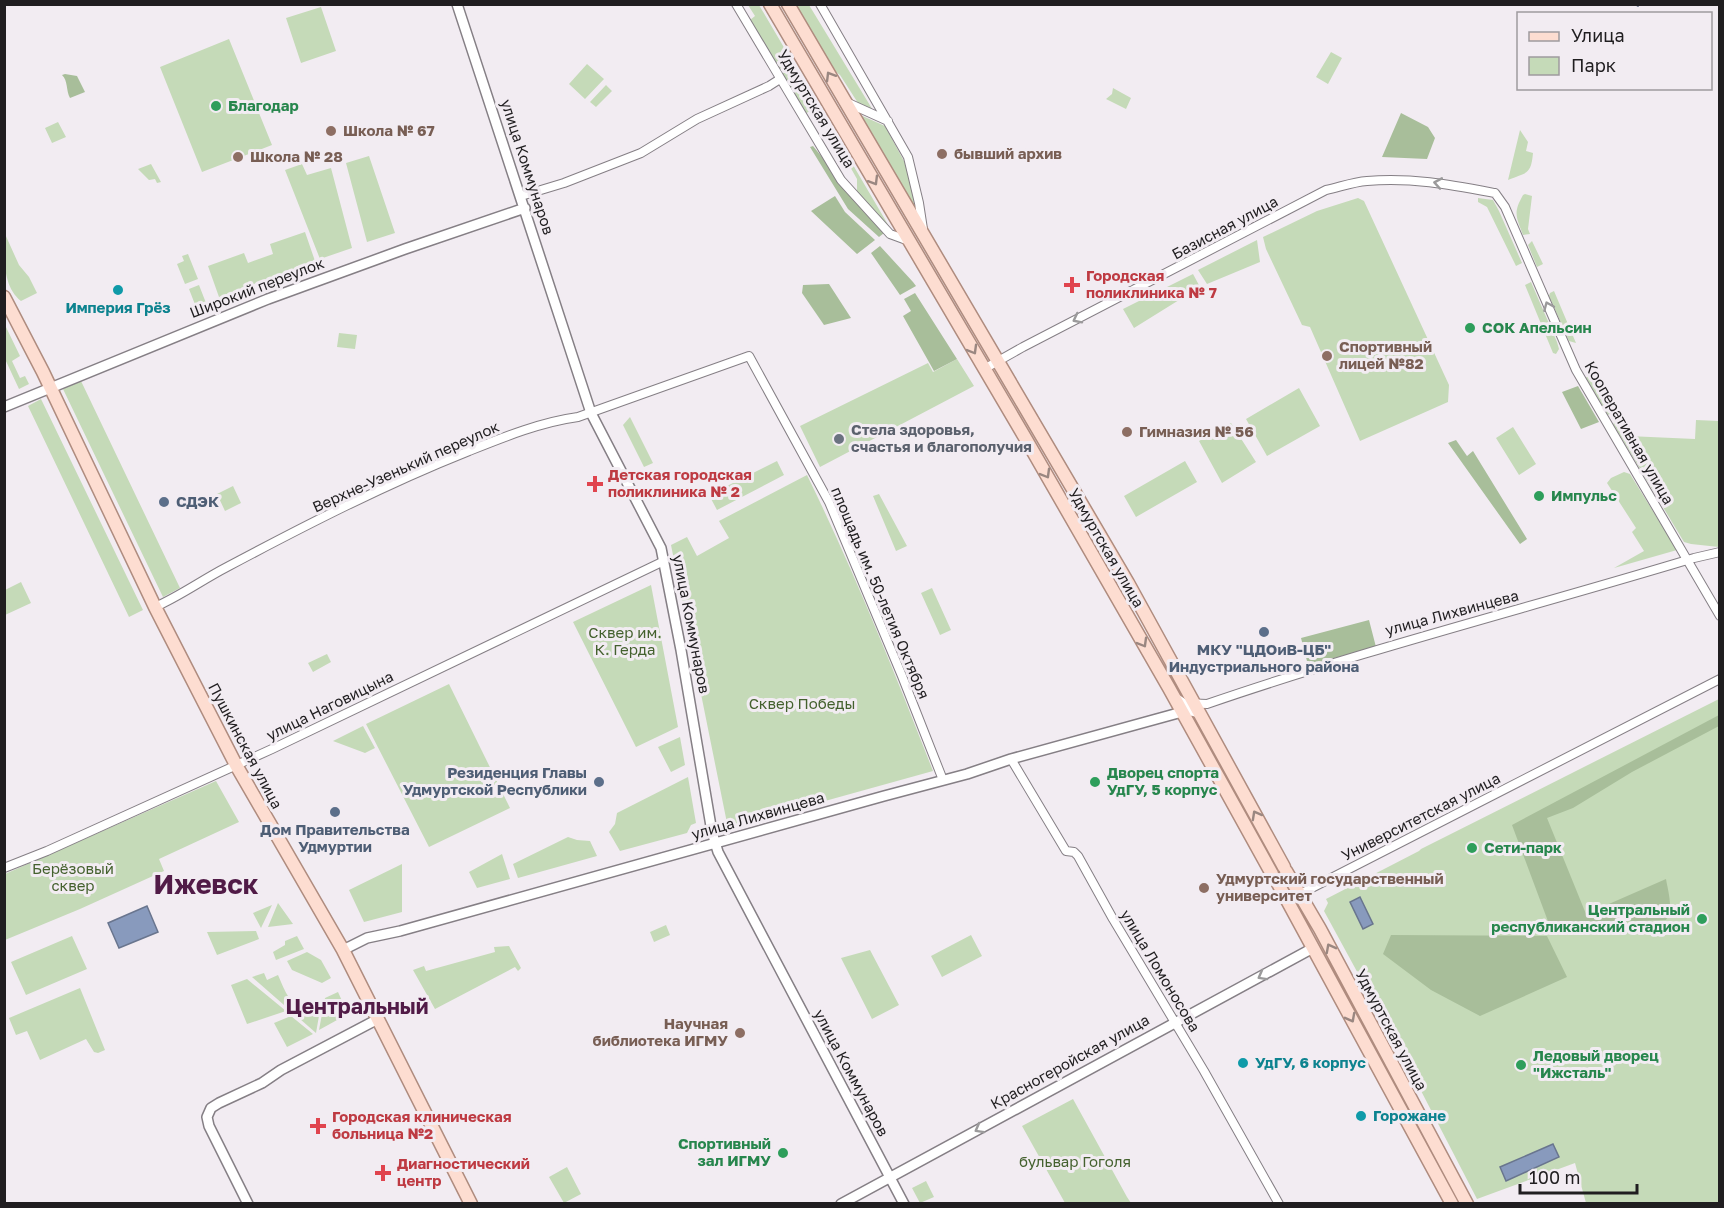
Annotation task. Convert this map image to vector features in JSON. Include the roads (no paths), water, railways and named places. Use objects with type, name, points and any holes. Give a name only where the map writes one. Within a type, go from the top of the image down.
[{"type":"main road","name":"Удмуртская улица","points":[[770,4],[1114,591],[1274,876],[1452,1203]]},
{"type":"main road","name":"Удмуртская улица","points":[[788,4],[1128,583],[1320,929],[1467,1203]]},
{"type":"main road","points":[[929,274],[942,267]]},
{"type":"main road","name":"Пушкинская улица","points":[[4,297],[155,607],[236,765],[343,950],[471,1203]]},
{"type":"main road","points":[[1028,441],[1041,434]]},
{"type":"main road","points":[[1114,591],[1128,583]]},
{"type":"main road","points":[[1218,777],[1231,770]]},
{"type":"main road","points":[[1420,1145],[1432,1138]]},
{"type":"street","name":"улица Коммунаров","points":[[457,4],[591,413],[661,548],[712,832],[721,858],[904,1203]]},
{"type":"street","name":"Удмуртская улица","points":[[736,4],[841,180],[890,234],[909,241]]},
{"type":"street","name":"Удмуртская улица","points":[[820,4],[908,157],[919,202],[924,236]]},
{"type":"street","points":[[521,196],[564,183],[641,153],[697,119],[780,79]]},
{"type":"street","points":[[846,102],[888,121]]},
{"type":"street","name":"Базисная улица","points":[[984,369],[1326,190],[1364,181],[1390,179],[1426,181],[1495,193]]},
{"type":"street","name":"Кооперативная улица","points":[[1495,193],[1505,207],[1576,370],[1719,616]]},
{"type":"street","name":"Широкий переулок","points":[[4,407],[268,298],[525,208]]},
{"type":"street","name":"Верхне-Узенький переулок","points":[[155,607],[179,596],[225,568],[390,485],[511,434],[591,413],[749,356]]},
{"type":"street","name":"площадь им. 50-летия Октября","points":[[749,356],[829,502],[944,780]]},
{"type":"street","name":"улица Лихвинцева","points":[[343,950],[367,938],[400,931],[716,844],[1011,759],[1191,711],[1387,646],[1472,624],[1719,552]]},
{"type":"street","name":"улица Наговицына","points":[[4,868],[236,765],[664,561]]},
{"type":"street","name":"Университетская улица","points":[[1300,894],[1719,679]]},
{"type":"street","points":[[1174,697],[1196,709]]},
{"type":"street","name":"улица Ломоносова","points":[[1011,759],[1066,851],[1074,852],[1078,856],[1279,1203]]},
{"type":"street","name":"Красногеройская улица","points":[[841,1203],[1313,948]]},
{"type":"street","points":[[248,1203],[209,1126],[207,1117],[211,1108],[262,1083],[280,1070],[378,1019]]},
{"type":"water","points":[[1360,897],[1373,924],[1363,929],[1350,902]]},
{"type":"water","points":[[147,906],[158,932],[119,948],[108,923]]},
{"type":"water","points":[[1553,1144],[1559,1157],[1506,1181],[1500,1167]]},
{"type":"place","name":"Благодар","points":[[216,106]]},
{"type":"place","name":"Школа № 67","points":[[331,131]]},
{"type":"place","name":"бывший архив","points":[[942,154]]},
{"type":"place","name":"Школа № 28","points":[[238,157]]},
{"type":"place","name":"Городская поликлиника № 7","points":[[1072,285]]},
{"type":"place","name":"Империя Грёз","points":[[118,290]]},
{"type":"place","name":"СОК Апельсин","points":[[1470,328]]},
{"type":"place","name":"Спортивный лицей №82","points":[[1327,356]]},
{"type":"place","name":"Гимназия № 56","points":[[1127,432]]},
{"type":"place","name":"Стела здоровья, счастья и благополучия","points":[[839,439]]},
{"type":"place","name":"Детская городская поликлиника № 2","points":[[595,484]]},
{"type":"place","name":"Импульс","points":[[1539,496]]},
{"type":"place","name":"СДЭК","points":[[164,502]]},
{"type":"place","name":"МКУ \"ЦДОиВ-ЦБ\" Индустриального района","points":[[1264,632]]},
{"type":"place","name":"Резиденция Главы Удмуртской Республики","points":[[599,782]]},
{"type":"place","name":"Дворец спорта УдГУ, 5 корпус","points":[[1095,782]]},
{"type":"place","name":"Дом Правительства Удмуртии","points":[[335,812]]},
{"type":"place","name":"Сети-парк","points":[[1472,848]]},
{"type":"place","name":"Удмуртский государственный университет","points":[[1204,888]]},
{"type":"place","name":"Центральный республиканский стадион","points":[[1702,919]]},
{"type":"place","name":"Научная библиотека ИГМУ","points":[[740,1033]]},
{"type":"place","name":"УдГУ, 6 корпус","points":[[1243,1063]]},
{"type":"place","name":"Ледовый дворец \"Ижсталь\"","points":[[1521,1065]]},
{"type":"place","name":"Горожане","points":[[1361,1116]]},
{"type":"place","name":"Городская клиническая больница №2","points":[[318,1126]]},
{"type":"place","name":"Спортивный зал ИГМУ","points":[[783,1153]]},
{"type":"place","name":"Диагностический центр","points":[[383,1173]]},
{"type":"district","name":"Ижевск","points":[[206,885]]},
{"type":"district","name":"Центральный","points":[[357,1007]]},
{"type":"park label","name":"Сквер им. К. Герда","points":[[625,642]]},
{"type":"park label","name":"Сквер Победы","points":[[802,704]]},
{"type":"park label","name":"Берёзовый сквер","points":[[73,878]]},
{"type":"park label","name":"бульвар Гоголя","points":[[1075,1162]]}]
